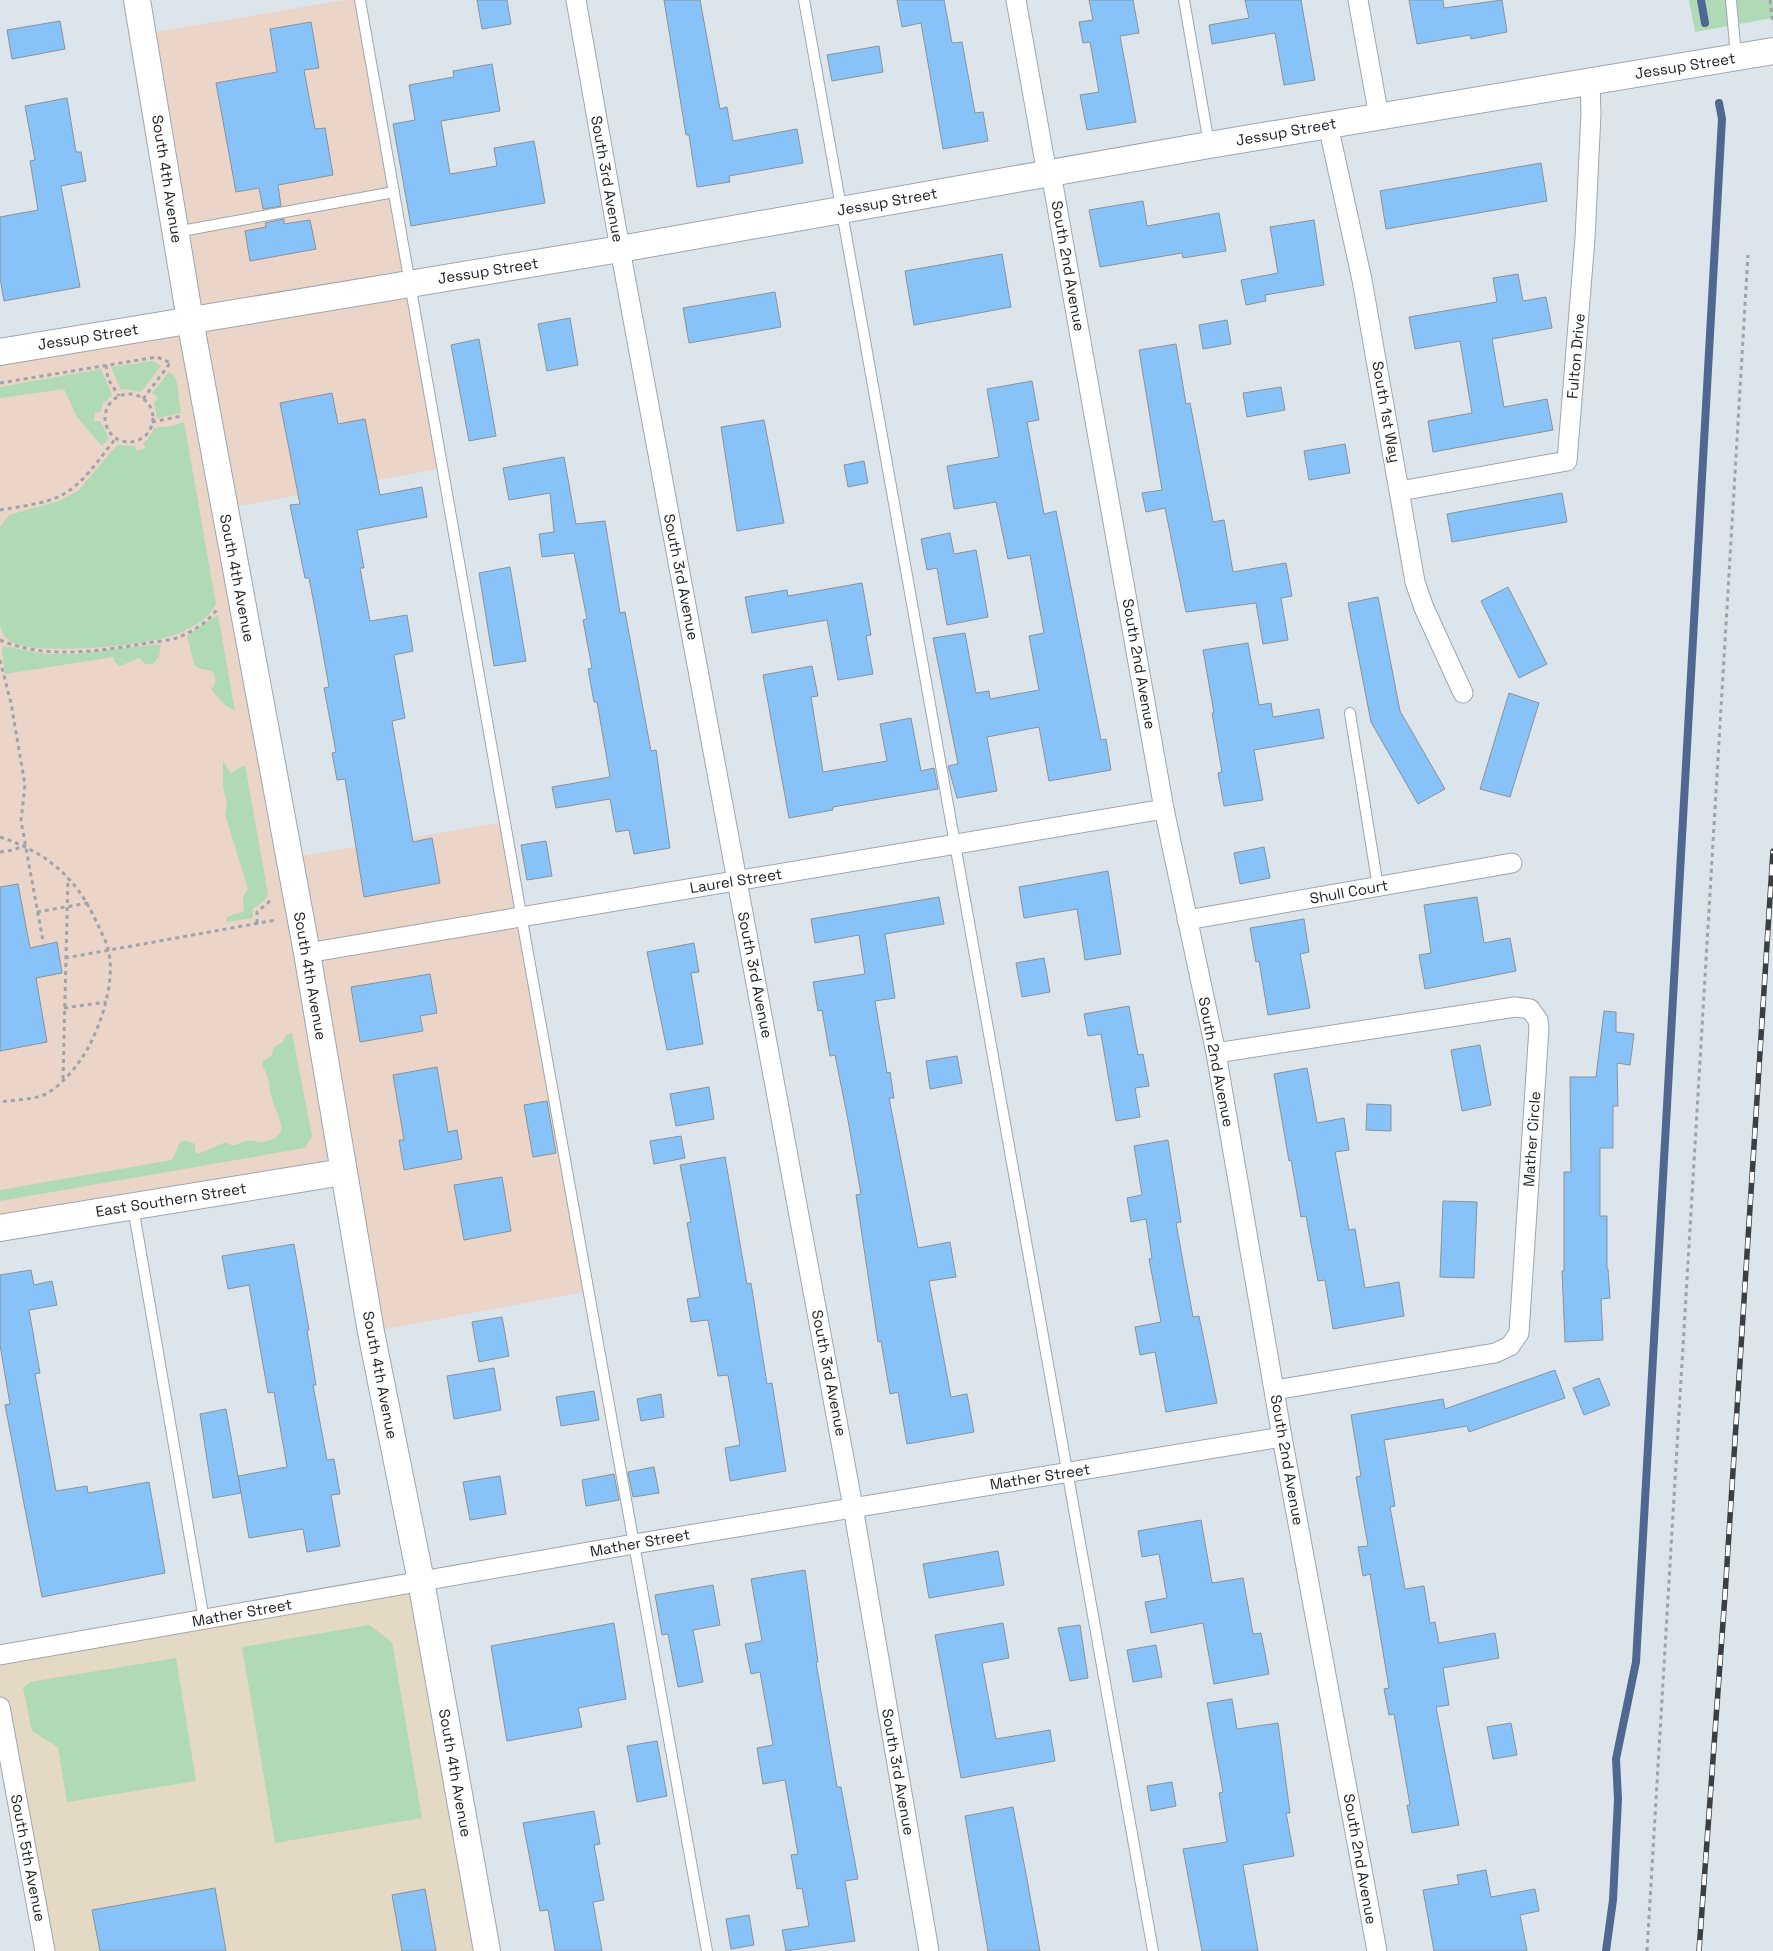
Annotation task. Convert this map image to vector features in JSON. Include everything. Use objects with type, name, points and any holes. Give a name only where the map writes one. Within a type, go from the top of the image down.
[{"type":"street","name":"South 4th Avenue","points":[[137,0],[190,320],[307,953],[371,1332],[421,1581],[487,1951]]},
{"type":"street","name":"South 3rd Avenue","points":[[576,0],[620,249],[853,1507],[929,1951]]},
{"type":"street","name":"South 2nd Avenue","points":[[1016,0],[1164,809],[1216,1053],[1282,1437],[1377,1951]]},
{"type":"street","points":[[1358,0],[1379,117]]},
{"type":"street","name":"Jessup Street","points":[[0,352],[620,249],[1209,145],[1773,51]]},
{"type":"street","name":"Fulton Drive","points":[[1400,491],[1567,461],[1585,238],[1591,114],[1590,82]]},
{"type":"street","name":"South 1st Way","points":[[1328,125],[1362,280],[1415,582],[1424,608],[1463,693]]},
{"type":"street","name":"Laurel Street","points":[[307,953],[1164,809]]},
{"type":"street","name":"Shull Court","points":[[1187,920],[1512,863]]},
{"type":"street","name":"Mather Circle","points":[[1216,1053],[1515,1007],[1530,1009],[1538,1020],[1519,1333],[1510,1346],[1495,1353],[1275,1390]]},
{"type":"street","name":"East Southern Street","points":[[0,1228],[343,1172]]},
{"type":"street","name":"Mather Street","points":[[0,1655],[634,1544],[1282,1437]]},
{"type":"street","name":"South 5th Avenue","points":[[0,1707],[46,1951]]},
{"type":"lane","points":[[360,0],[521,917],[708,1951]]},
{"type":"lane","points":[[804,0],[954,845],[1069,1472],[1153,1951]]},
{"type":"lane","points":[[1184,0],[1209,145]]},
{"type":"lane","points":[[1731,0],[1736,57]]},
{"type":"lane","points":[[176,232],[394,192]]},
{"type":"lane","points":[[1350,713],[1378,887]]},
{"type":"lane","points":[[133,1206],[204,1620]]},
{"type":"path","points":[[1770,0],[1773,24]]},
{"type":"path","points":[[1647,1951],[1748,255]]},
{"type":"path","points":[[0,383],[157,357],[171,362],[175,369]]},
{"type":"path","points":[[143,400],[171,362]]},
{"type":"path","points":[[106,365],[108,379],[119,396]]},
{"type":"path","points":[[132,394],[143,400],[151,408],[152,422],[148,432],[135,441],[116,438],[108,431],[105,416],[111,402],[119,396],[132,394]]},
{"type":"path","points":[[152,422],[186,416],[184,408]]},
{"type":"path","points":[[0,510],[37,503],[68,492],[78,484],[116,438]]},
{"type":"path","points":[[0,640],[17,647],[41,651],[72,652],[128,646],[178,638],[210,619],[220,605]]},
{"type":"path","points":[[0,660],[11,703],[25,785],[21,821],[43,941]]},
{"type":"path","points":[[0,837],[24,845],[68,877],[78,887],[88,903],[109,950],[106,1002],[93,1038],[80,1063],[43,1095],[0,1102]]},
{"type":"path","points":[[0,852],[14,850],[24,845]]},
{"type":"path","points":[[63,1079],[68,877]]},
{"type":"path","points":[[37,912],[88,903]]},
{"type":"path","points":[[65,958],[279,919]]},
{"type":"path","points":[[64,1008],[106,1002]]},
{"type":"shaded area","points":[[344,0],[360,0],[443,468],[224,509],[289,858],[505,822],[589,1291],[371,1332],[343,1172],[0,1228],[0,352],[190,320],[143,34]]},
{"type":"shaded area","points":[[417,1582],[483,1951],[41,1951],[0,1728],[0,1655]]},
{"type":"green space","points":[[1689,0],[1773,0],[1773,18],[1695,32]]},
{"type":"green space","points":[[153,361],[161,366],[141,392],[127,389],[121,390],[111,367]]},
{"type":"green space","points":[[101,369],[112,395],[103,404],[100,413],[95,412],[94,421],[100,421],[109,438],[102,446],[77,417],[64,389],[0,398],[0,387]]},
{"type":"green space","points":[[169,372],[176,378],[181,413],[157,418],[154,403],[158,398],[152,393]]},
{"type":"green space","points":[[184,422],[216,604],[210,613],[197,624],[182,632],[168,637],[125,645],[50,649],[16,644],[7,639],[0,625],[0,527],[9,515],[59,501],[78,491],[117,445],[135,446],[137,451],[146,448],[143,443],[148,439],[154,428],[172,426]]},
{"type":"green space","points":[[218,615],[235,711],[224,704],[211,689],[216,680],[212,671],[198,668],[194,664],[187,635]]},
{"type":"green space","points":[[161,644],[159,657],[153,664],[146,664],[139,658],[120,666],[113,657],[5,674],[2,650],[3,646],[46,654],[74,654]]},
{"type":"green space","points":[[223,761],[231,773],[245,765],[268,894],[265,900],[253,909],[253,918],[226,922],[227,917],[244,911],[243,897],[248,889],[225,814],[227,805],[223,787]]},
{"type":"green space","points":[[292,1033],[312,1136],[305,1148],[0,1201],[0,1190],[172,1160],[179,1144],[184,1141],[195,1144],[195,1151],[198,1154],[226,1142],[234,1145],[247,1141],[261,1142],[272,1139],[281,1131],[281,1125],[272,1099],[268,1078],[262,1066],[263,1061],[271,1056],[274,1047],[282,1043],[286,1035]]},
{"type":"green space","points":[[369,1625],[392,1642],[422,1818],[275,1843],[242,1647]]},
{"type":"green space","points":[[176,1658],[196,1781],[67,1802],[58,1747],[32,1731],[23,1688],[30,1682]]},
{"type":"building","points":[[477,0],[507,0],[511,24],[482,29]]},
{"type":"building","points":[[664,0],[700,0],[720,109],[727,107],[733,141],[797,129],[803,163],[729,176],[730,182],[697,187],[689,135],[686,135]]},
{"type":"building","points":[[897,0],[944,0],[952,43],[962,42],[975,113],[983,112],[988,141],[943,149],[921,23],[902,27]]},
{"type":"building","points":[[1089,0],[1133,0],[1139,33],[1120,36],[1136,122],[1087,130],[1080,95],[1099,92],[1090,42],[1083,43],[1079,22],[1093,20]]},
{"type":"building","points":[[1245,0],[1301,0],[1315,80],[1284,85],[1275,33],[1212,44],[1209,25],[1249,18]]},
{"type":"building","points":[[1409,0],[1443,0],[1444,8],[1502,0],[1507,32],[1471,39],[1470,35],[1417,44]]},
{"type":"building","points":[[60,21],[65,49],[12,59],[7,30]]},
{"type":"building","points":[[311,22],[319,68],[304,70],[315,129],[325,128],[333,175],[278,185],[281,206],[263,209],[259,188],[236,192],[216,83],[277,72],[270,29]]},
{"type":"building","points":[[879,46],[883,72],[832,81],[827,55]]},
{"type":"building","points":[[492,64],[500,111],[441,121],[450,174],[497,166],[494,148],[534,141],[545,203],[411,226],[393,124],[415,120],[409,85],[454,77],[453,71]]},
{"type":"building","points":[[67,98],[76,152],[81,152],[86,181],[61,186],[80,287],[4,301],[0,278],[0,217],[38,210],[30,161],[35,160],[25,106]]},
{"type":"building","points":[[1541,163],[1547,201],[1386,229],[1380,191]]},
{"type":"building","points":[[1143,201],[1147,226],[1219,213],[1226,251],[1183,258],[1182,253],[1100,267],[1089,210]]},
{"type":"building","points":[[284,219],[284,224],[310,220],[316,249],[250,261],[245,231],[266,227],[265,223]]},
{"type":"building","points":[[1314,220],[1324,285],[1265,295],[1266,301],[1246,305],[1241,280],[1278,273],[1270,227]]},
{"type":"building","points":[[1002,254],[1011,307],[914,325],[905,271]]},
{"type":"building","points":[[1518,274],[1523,301],[1546,297],[1552,328],[1492,339],[1504,407],[1547,399],[1553,430],[1433,452],[1428,421],[1472,413],[1460,341],[1415,349],[1409,317],[1497,302],[1493,278]]},
{"type":"building","points":[[775,292],[781,327],[689,343],[683,308]]},
{"type":"building","points":[[570,318],[578,365],[547,371],[538,324]]},
{"type":"building","points":[[1227,320],[1231,344],[1203,349],[1199,325]]},
{"type":"building","points":[[479,339],[496,436],[469,441],[451,345]]},
{"type":"building","points":[[1176,344],[1186,404],[1190,403],[1213,522],[1224,520],[1233,572],[1286,563],[1292,596],[1281,598],[1288,640],[1263,644],[1256,603],[1186,612],[1165,508],[1146,512],[1142,493],[1162,490],[1139,350]]},
{"type":"building","points":[[1032,381],[1039,420],[1027,422],[1044,514],[1056,511],[1101,740],[1106,739],[1111,770],[1049,781],[1039,727],[987,737],[997,791],[957,798],[948,766],[958,764],[933,638],[965,633],[976,693],[989,691],[990,699],[1039,690],[1029,636],[1044,633],[1030,555],[1008,559],[996,502],[954,509],[947,466],[999,457],[987,389]]},
{"type":"building","points":[[1281,387],[1285,410],[1247,417],[1243,393]]},
{"type":"building","points":[[332,393],[338,424],[365,419],[380,495],[422,487],[427,517],[357,530],[364,568],[360,568],[370,621],[407,615],[413,651],[394,655],[405,718],[392,721],[413,842],[432,838],[440,883],[364,897],[345,779],[337,780],[332,753],[336,752],[324,688],[329,687],[309,578],[305,578],[290,505],[300,504],[280,403]]},
{"type":"building","points":[[764,420],[784,523],[737,531],[721,427]]},
{"type":"building","points":[[1345,444],[1350,473],[1309,480],[1304,451]]},
{"type":"building","points":[[564,457],[576,524],[605,521],[620,613],[625,612],[651,751],[656,750],[670,848],[634,854],[629,830],[616,832],[610,799],[556,808],[552,787],[610,777],[597,702],[594,702],[588,669],[592,668],[583,620],[587,619],[574,553],[542,557],[539,534],[554,532],[550,493],[509,500],[503,468]]},
{"type":"building","points":[[864,461],[868,483],[848,487],[844,465]]},
{"type":"building","points":[[1562,493],[1567,522],[1452,542],[1447,514]]},
{"type":"building","points":[[950,533],[954,554],[976,550],[988,617],[947,625],[937,568],[927,570],[921,539]]},
{"type":"building","points":[[510,567],[526,661],[494,666],[479,573]]},
{"type":"building","points":[[862,583],[871,635],[866,636],[873,674],[838,680],[827,620],[752,633],[745,597],[787,590],[788,596]]},
{"type":"building","points":[[1508,587],[1547,664],[1519,678],[1481,601]]},
{"type":"building","points":[[1378,597],[1400,711],[1445,789],[1418,804],[1371,722],[1348,603]]},
{"type":"building","points":[[1248,643],[1259,705],[1271,703],[1273,717],[1319,709],[1324,738],[1254,750],[1263,800],[1224,806],[1218,773],[1222,772],[1203,650]]},
{"type":"building","points":[[812,666],[818,696],[811,697],[823,772],[887,761],[880,724],[911,718],[921,771],[934,768],[938,789],[833,807],[833,810],[789,818],[763,675]]},
{"type":"building","points":[[1509,693],[1539,703],[1510,797],[1480,789]]},
{"type":"building","points":[[546,841],[552,876],[527,880],[521,845]]},
{"type":"building","points":[[1264,847],[1270,878],[1240,884],[1234,853]]},
{"type":"building","points":[[1108,871],[1121,954],[1085,960],[1077,909],[1024,918],[1019,887]]},
{"type":"building","points":[[18,884],[30,948],[57,942],[62,973],[36,978],[47,1042],[0,1051],[0,887]]},
{"type":"building","points":[[939,897],[944,924],[885,934],[895,998],[875,1001],[887,1073],[890,1072],[894,1098],[889,1098],[918,1248],[950,1242],[956,1277],[929,1281],[951,1397],[967,1394],[974,1432],[907,1444],[898,1392],[890,1394],[881,1341],[878,1342],[856,1195],[861,1194],[848,1120],[835,1055],[830,1056],[822,1010],[818,1011],[813,982],[865,974],[859,935],[815,943],[811,919]]},
{"type":"building","points":[[1477,897],[1484,943],[1510,938],[1516,971],[1425,989],[1419,955],[1431,953],[1424,905]]},
{"type":"building","points":[[1304,919],[1309,952],[1300,954],[1310,1008],[1268,1015],[1259,961],[1256,962],[1250,928]]},
{"type":"building","points":[[694,943],[699,972],[691,973],[703,1044],[667,1050],[647,952]]},
{"type":"building","points":[[1044,958],[1050,992],[1022,997],[1016,963]]},
{"type":"building","points":[[430,974],[437,1013],[420,1016],[423,1031],[360,1042],[351,987]]},
{"type":"building","points":[[1129,1006],[1138,1055],[1143,1054],[1149,1086],[1135,1088],[1140,1117],[1116,1121],[1101,1034],[1088,1036],[1084,1014]]},
{"type":"building","points":[[1604,1011],[1616,1012],[1616,1032],[1634,1034],[1630,1065],[1617,1063],[1618,1106],[1613,1106],[1613,1148],[1600,1148],[1600,1216],[1607,1216],[1607,1269],[1610,1298],[1601,1299],[1603,1340],[1565,1342],[1562,1271],[1564,1271],[1564,1172],[1571,1172],[1570,1077],[1596,1077]]},
{"type":"building","points":[[1480,1045],[1491,1105],[1462,1111],[1451,1050]]},
{"type":"building","points":[[957,1056],[962,1083],[930,1089],[926,1061]]},
{"type":"building","points":[[437,1067],[448,1132],[457,1130],[462,1159],[404,1170],[399,1140],[404,1140],[393,1075]]},
{"type":"building","points":[[1307,1068],[1317,1123],[1344,1118],[1349,1150],[1335,1152],[1349,1230],[1355,1229],[1365,1288],[1399,1282],[1404,1316],[1333,1329],[1325,1280],[1318,1281],[1306,1216],[1301,1217],[1274,1074]]},
{"type":"building","points":[[709,1087],[714,1119],[676,1126],[670,1094]]},
{"type":"building","points":[[547,1101],[556,1153],[533,1157],[524,1105]]},
{"type":"building","points":[[1367,1104],[1391,1105],[1391,1131],[1366,1130]]},
{"type":"building","points":[[681,1136],[685,1158],[654,1164],[650,1141]]},
{"type":"building","points":[[1168,1140],[1181,1222],[1176,1223],[1193,1317],[1199,1316],[1217,1403],[1166,1412],[1155,1352],[1140,1355],[1135,1327],[1161,1322],[1149,1259],[1152,1258],[1146,1219],[1131,1222],[1127,1198],[1142,1195],[1134,1146]]},
{"type":"building","points":[[725,1157],[747,1284],[751,1283],[767,1384],[772,1383],[786,1471],[730,1481],[725,1448],[740,1445],[728,1375],[718,1376],[708,1320],[691,1322],[687,1299],[700,1297],[687,1223],[691,1222],[680,1165]]},
{"type":"building","points":[[502,1177],[511,1231],[464,1240],[454,1185]]},
{"type":"building","points":[[1443,1201],[1477,1202],[1474,1278],[1440,1277]]},
{"type":"building","points":[[294,1244],[309,1330],[307,1330],[316,1385],[313,1385],[327,1460],[334,1459],[340,1494],[331,1495],[340,1546],[307,1552],[303,1529],[249,1538],[238,1476],[287,1467],[274,1392],[268,1393],[249,1285],[228,1289],[222,1256]]},
{"type":"building","points":[[31,1270],[34,1285],[52,1281],[57,1305],[29,1310],[40,1373],[35,1374],[56,1491],[87,1486],[88,1493],[149,1482],[165,1573],[42,1597],[5,1405],[10,1404],[0,1345],[0,1275]]},
{"type":"building","points":[[502,1317],[509,1356],[479,1362],[472,1322]]},
{"type":"building","points":[[494,1368],[501,1410],[454,1419],[447,1376]]},
{"type":"building","points":[[1555,1370],[1565,1398],[1469,1432],[1467,1426],[1384,1440],[1395,1506],[1390,1507],[1405,1589],[1424,1586],[1430,1623],[1435,1622],[1439,1643],[1495,1633],[1499,1658],[1443,1668],[1449,1705],[1436,1707],[1459,1825],[1412,1833],[1407,1805],[1410,1805],[1394,1714],[1389,1715],[1384,1689],[1389,1688],[1370,1574],[1363,1576],[1358,1547],[1368,1546],[1356,1477],[1361,1476],[1351,1415],[1443,1399],[1445,1409]]},
{"type":"building","points":[[1599,1378],[1610,1405],[1584,1415],[1573,1388]]},
{"type":"building","points":[[594,1391],[599,1420],[561,1426],[556,1397]]},
{"type":"building","points":[[661,1394],[664,1417],[641,1421],[637,1399]]},
{"type":"building","points":[[226,1409],[241,1493],[213,1498],[200,1414]]},
{"type":"building","points":[[654,1467],[659,1493],[633,1497],[628,1472]]},
{"type":"building","points":[[614,1474],[619,1500],[586,1506],[582,1480]]},
{"type":"building","points":[[500,1476],[506,1514],[470,1520],[463,1482]]},
{"type":"building","points":[[1201,1520],[1212,1583],[1243,1578],[1253,1634],[1261,1633],[1269,1674],[1214,1684],[1203,1623],[1151,1633],[1145,1602],[1167,1598],[1159,1554],[1142,1557],[1138,1531]]},
{"type":"building","points":[[998,1551],[1004,1585],[929,1598],[923,1564]]},
{"type":"building","points":[[805,1570],[818,1662],[816,1662],[837,1787],[841,1787],[858,1879],[845,1881],[855,1941],[786,1951],[782,1930],[809,1926],[802,1888],[797,1889],[791,1855],[798,1854],[785,1780],[763,1784],[757,1748],[773,1745],[760,1672],[751,1674],[745,1644],[762,1641],[751,1579]]},
{"type":"building","points":[[713,1585],[720,1625],[693,1630],[703,1682],[678,1687],[668,1634],[662,1635],[655,1595]]},
{"type":"building","points":[[614,1623],[626,1699],[578,1708],[582,1727],[507,1741],[491,1646]]},
{"type":"building","points":[[1003,1623],[1009,1658],[982,1663],[996,1739],[1050,1730],[1055,1761],[961,1778],[935,1635]]},
{"type":"building","points":[[1080,1625],[1088,1678],[1070,1681],[1058,1628]]},
{"type":"building","points":[[1156,1645],[1162,1677],[1133,1682],[1127,1650]]},
{"type":"building","points":[[1232,1699],[1237,1729],[1278,1723],[1290,1813],[1286,1813],[1294,1856],[1243,1865],[1258,1951],[1202,1951],[1183,1849],[1227,1842],[1219,1793],[1223,1792],[1207,1703]]},
{"type":"building","points":[[1511,1723],[1517,1755],[1493,1759],[1487,1727]]},
{"type":"building","points":[[657,1741],[667,1796],[637,1802],[627,1746]]},
{"type":"building","points":[[1172,1782],[1176,1806],[1151,1811],[1147,1786]]},
{"type":"building","points":[[1013,1807],[1040,1951],[988,1951],[965,1816]]},
{"type":"building","points":[[594,1811],[600,1844],[594,1845],[604,1900],[593,1902],[602,1951],[555,1951],[548,1910],[540,1911],[523,1823]]},
{"type":"building","points":[[1486,1870],[1491,1897],[1535,1889],[1539,1911],[1520,1915],[1527,1951],[1434,1951],[1423,1890],[1459,1884],[1457,1875]]},
{"type":"building","points":[[215,1888],[226,1951],[100,1951],[92,1910]]},
{"type":"building","points":[[425,1889],[436,1951],[402,1951],[392,1895]]},
{"type":"building","points":[[749,1915],[754,1945],[731,1949],[726,1919]]},
{"type":"waterway","points":[[1701,0],[1705,23]]},
{"type":"waterway","points":[[1606,1951],[1613,1900],[1618,1799],[1616,1759],[1636,1662],[1722,119],[1719,103]]},
{"type":"railway","points":[[1699,1951],[1725,1595],[1773,851]]}]
